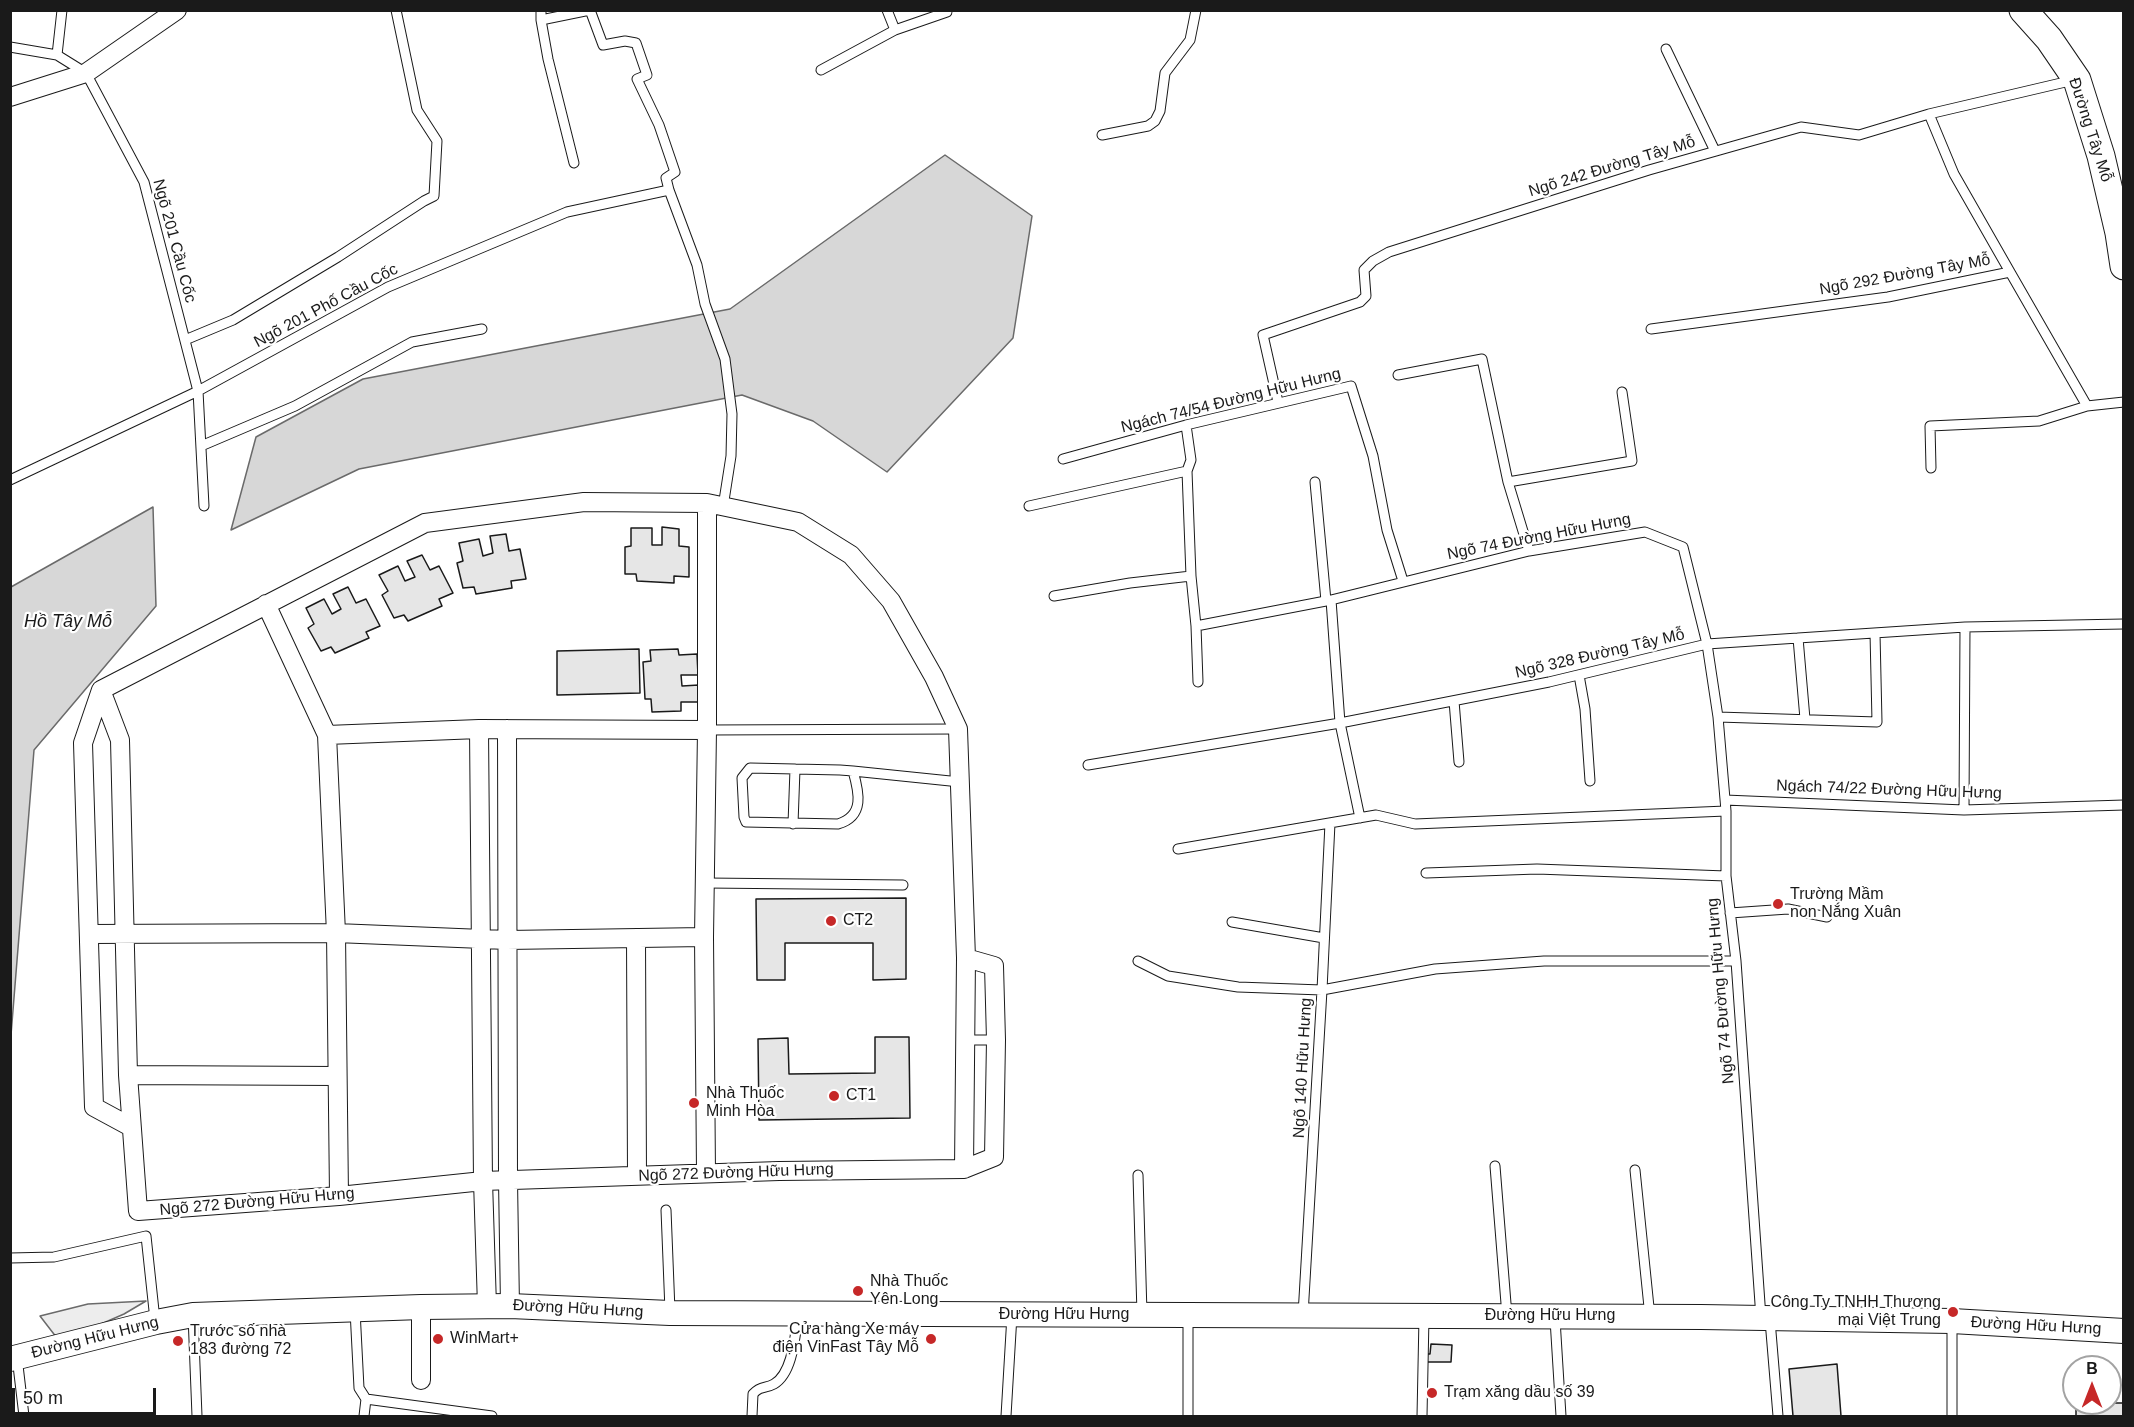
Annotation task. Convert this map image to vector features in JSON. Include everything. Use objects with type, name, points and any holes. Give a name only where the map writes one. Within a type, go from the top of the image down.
[{"type":"main road","name":"Đường Tây Mỗ","points":[[2023,10],[2049,39],[2077,80],[2101,156],[2121,233],[2124,266]]},
{"type":"main road","name":"Đường Hữu Hưng","points":[[14,1358],[156,1322],[193,1315],[498,1306],[670,1313],[1765,1318],[1952,1321],[2124,1331]]},
{"type":"street","points":[[10,97],[86,73],[177,10]]},
{"type":"street","points":[[131,1127],[94,1107],[83,743],[101,690],[425,523],[584,502],[715,505],[798,522],[851,555],[891,601],[934,677],[958,729],[966,958],[964,1169],[994,1157],[996,1040],[994,966],[966,958]]},
{"type":"street","points":[[706,1173],[704,937],[707,730],[715,505]]},
{"type":"street","points":[[266,604],[327,735],[336,933],[339,1196]]},
{"type":"street","points":[[101,690],[120,740],[131,1127]]},
{"type":"street","points":[[327,735],[479,729],[707,730]]},
{"type":"street","points":[[479,729],[483,1181],[498,1306]]},
{"type":"street","points":[[498,1306],[507,1180],[507,729]]},
{"type":"street","points":[[89,934],[336,933],[507,940],[704,937]]},
{"type":"street","points":[[636,938],[637,1176]]},
{"type":"street","points":[[128,1075],[337,1076]]},
{"type":"street","name":"Ngõ 272 Đường Hữu Hưng","points":[[131,1127],[138,1211],[339,1196],[483,1181],[779,1171],[964,1169]]},
{"type":"street","points":[[421,1307],[421,1380]]},
{"type":"lane","points":[[57,55],[62,10]]},
{"type":"lane","points":[[185,340],[233,320],[434,196],[437,141],[417,110],[396,10]]},
{"type":"lane","points":[[573,163],[548,59],[541,15],[590,10],[603,45],[625,41],[636,43],[647,75],[637,79],[659,126],[675,172],[666,178],[669,190],[697,265],[705,304],[725,359],[732,414],[731,456],[715,505]]},
{"type":"lane","points":[[887,10],[895,30]]},
{"type":"lane","points":[[1102,135],[1148,126],[1155,121],[1160,111],[1165,73],[1190,40],[1196,10]]},
{"type":"lane","points":[[821,70],[895,30],[947,12]]},
{"type":"lane","points":[[10,47],[57,55],[86,73]]},
{"type":"lane","points":[[1666,49],[1715,151]]},
{"type":"lane","name":"Ngõ 201 Cầu Cốc","points":[[86,73],[144,182],[198,391],[204,506]]},
{"type":"lane","name":"Ngõ 242 Đường Tây Mỗ","points":[[1278,402],[1263,335],[1360,303],[1366,296],[1364,270],[1373,261],[1389,252],[1637,173],[1801,127],[1859,135],[1929,114],[2077,80]]},
{"type":"lane","points":[[1929,114],[1954,174],[2010,272]]},
{"type":"lane","name":"Ngõ 201 Phố Cầu Cốc","points":[[10,480],[198,391],[388,287],[567,212],[669,190]]},
{"type":"lane","name":"Ngõ 292 Đường Tây Mỗ","points":[[1651,329],[1888,297],[2010,272],[2088,406]]},
{"type":"lane","points":[[201,446],[295,406],[411,342],[482,329]]},
{"type":"lane","points":[[1398,375],[1482,359],[1508,482],[1529,551]]},
{"type":"lane","name":"Ngách 74/54 Đường Hữu Hưng","points":[[1064,459],[1186,425],[1351,386],[1372,456],[1387,530],[1403,581]]},
{"type":"lane","points":[[1508,482],[1632,461],[1622,392]]},
{"type":"lane","points":[[1931,468],[1930,426],[2039,421],[2088,406],[2124,402]]},
{"type":"lane","points":[[1186,425],[1191,460],[1187,471],[1198,682]]},
{"type":"lane","points":[[1029,506],[1187,471]]},
{"type":"lane","points":[[1315,482],[1340,723],[1360,818]]},
{"type":"lane","name":"Ngõ 74 Đường Hữu Hưng","points":[[1196,626],[1329,600],[1529,551],[1645,532],[1683,547],[1707,644],[1718,717],[1726,811],[1726,876],[1736,961],[1765,1318],[1778,1416]]},
{"type":"lane","points":[[1054,596],[1130,583],[1191,576]]},
{"type":"lane","name":"Ngõ 328 Đường Tây Mỗ","points":[[1088,765],[1340,723],[1454,701],[1579,675],[1707,644],[1965,627],[2124,624]]},
{"type":"lane","points":[[1964,810],[1965,627]]},
{"type":"lane","points":[[1718,717],[1877,722],[1875,633]]},
{"type":"lane","points":[[1798,638],[1804,719]]},
{"type":"lane","points":[[1579,675],[1585,709],[1590,781]]},
{"type":"lane","points":[[1454,701],[1459,762]]},
{"type":"lane","points":[[707,730],[958,729]]},
{"type":"lane","points":[[854,771],[859,806],[848,821],[838,824],[746,822],[742,778],[750,768],[854,771],[960,782]]},
{"type":"lane","points":[[793,824],[795,769]]},
{"type":"lane","name":"Ngách 74/22 Đường Hữu Hưng","points":[[1725,800],[1964,810],[2124,805]]},
{"type":"lane","points":[[1178,849],[1376,815],[1415,824],[1726,811]]},
{"type":"lane","name":"Ngõ 140 Hữu Hưng","points":[[1303,1315],[1330,823]]},
{"type":"lane","points":[[1426,873],[1537,869],[1726,876]]},
{"type":"lane","points":[[706,883],[903,885]]},
{"type":"lane","points":[[1730,913],[1788,909],[1827,916]]},
{"type":"lane","points":[[1232,922],[1324,938]]},
{"type":"lane","points":[[1138,961],[1168,976],[1226,985],[1322,990],[1435,969],[1544,961],[1736,961]]},
{"type":"lane","points":[[965,1040],[996,1040]]},
{"type":"lane","points":[[1495,1166],[1507,1316]]},
{"type":"lane","points":[[1635,1170],[1650,1317]]},
{"type":"lane","points":[[1138,1175],[1142,1314]]},
{"type":"lane","points":[[666,1210],[670,1313]]},
{"type":"lane","points":[[10,1258],[54,1257],[146,1236],[156,1322]]},
{"type":"lane","points":[[355,1309],[359,1388],[366,1399],[364,1416]]},
{"type":"lane","points":[[752,1416],[753,1394],[759,1387],[775,1383],[789,1365],[798,1313]]},
{"type":"lane","points":[[1188,1314],[1188,1416]]},
{"type":"lane","points":[[193,1315],[197,1416]]},
{"type":"lane","points":[[1006,1416],[1012,1315]]},
{"type":"lane","points":[[1555,1316],[1561,1416]]},
{"type":"lane","points":[[1422,1416],[1424,1317]]},
{"type":"lane","points":[[1952,1321],[1952,1416]]},
{"type":"lane","points":[[14,1358],[24,1416]]},
{"type":"lane","points":[[366,1399],[492,1416]]},
{"type":"shaded area","points":[[146,1301],[124,1314],[60,1342],[40,1316],[88,1304]]},
{"type":"water","points":[[945,155],[1032,216],[1013,338],[887,472],[813,421],[742,395],[359,469],[231,530],[256,437],[363,379],[730,309]]},
{"type":"water","name":"Hồ Tây Mỗ","points":[[153,507],[156,606],[34,750],[11,1035],[11,587]]},
{"type":"building","points":[[662,527],[679,529],[679,546],[689,547],[689,577],[674,576],[674,583],[637,581],[636,574],[625,574],[625,547],[631,546],[631,528],[652,528],[652,545],[662,545]]},
{"type":"building","points":[[506,534],[509,551],[520,549],[526,579],[511,581],[512,588],[476,594],[474,587],[463,588],[457,563],[463,561],[459,543],[479,539],[483,556],[493,553],[490,536]]},
{"type":"building","points":[[422,555],[430,570],[439,566],[453,593],[439,599],[442,606],[408,621],[404,615],[394,618],[382,595],[388,591],[379,575],[398,566],[405,581],[415,577],[407,561]]},
{"type":"building","points":[[348,587],[356,603],[366,599],[380,626],[366,632],[369,638],[335,653],[331,647],[321,651],[308,628],[314,624],[306,608],[324,599],[332,614],[341,609],[333,594]]},
{"type":"building","points":[[639,649],[640,693],[557,695],[557,651]]},
{"type":"building","points":[[678,649],[679,655],[697,654],[698,675],[681,675],[682,686],[699,685],[698,702],[681,702],[681,711],[652,712],[651,699],[645,699],[643,662],[651,661],[650,650]]},
{"type":"building","name":"CT2","points":[[906,898],[906,979],[873,980],[873,943],[785,943],[785,980],[757,980],[756,899]]},
{"type":"building","name":"CT1","points":[[875,1037],[909,1037],[910,1118],[759,1120],[758,1039],[788,1038],[789,1074],[875,1073]]},
{"type":"building","points":[[1431,1344],[1452,1345],[1451,1362],[1425,1362],[1426,1354],[1430,1354]]},
{"type":"building","points":[[1837,1364],[1841,1416],[1793,1416],[1789,1369]]},
{"type":"building","points":[[2122,1403],[2124,1403],[2124,1416],[2076,1416],[2122,1415]]},
{"type":"place","name":"Trường Mầm non Nắng Xuân","points":[[1778,904]]},
{"type":"place","name":"CT2","points":[[831,921]]},
{"type":"place","name":"CT1","points":[[834,1096]]},
{"type":"place","name":"Nhà Thuốc Minh Hòa","points":[[694,1103]]},
{"type":"place","name":"Nhà Thuốc Yên Long","points":[[858,1291]]},
{"type":"place","name":"Công Ty TNHH Thương mại Việt Trung","points":[[1953,1312]]},
{"type":"place","name":"WinMart+","points":[[438,1339]]},
{"type":"place","name":"Cửa hàng Xe máy điện VinFast Tây Mỗ","points":[[931,1339]]},
{"type":"place","name":"Trước số nhà 183 đường 72","points":[[178,1341]]},
{"type":"place","name":"Trạm xăng dầu số 39","points":[[1432,1393]]}]
